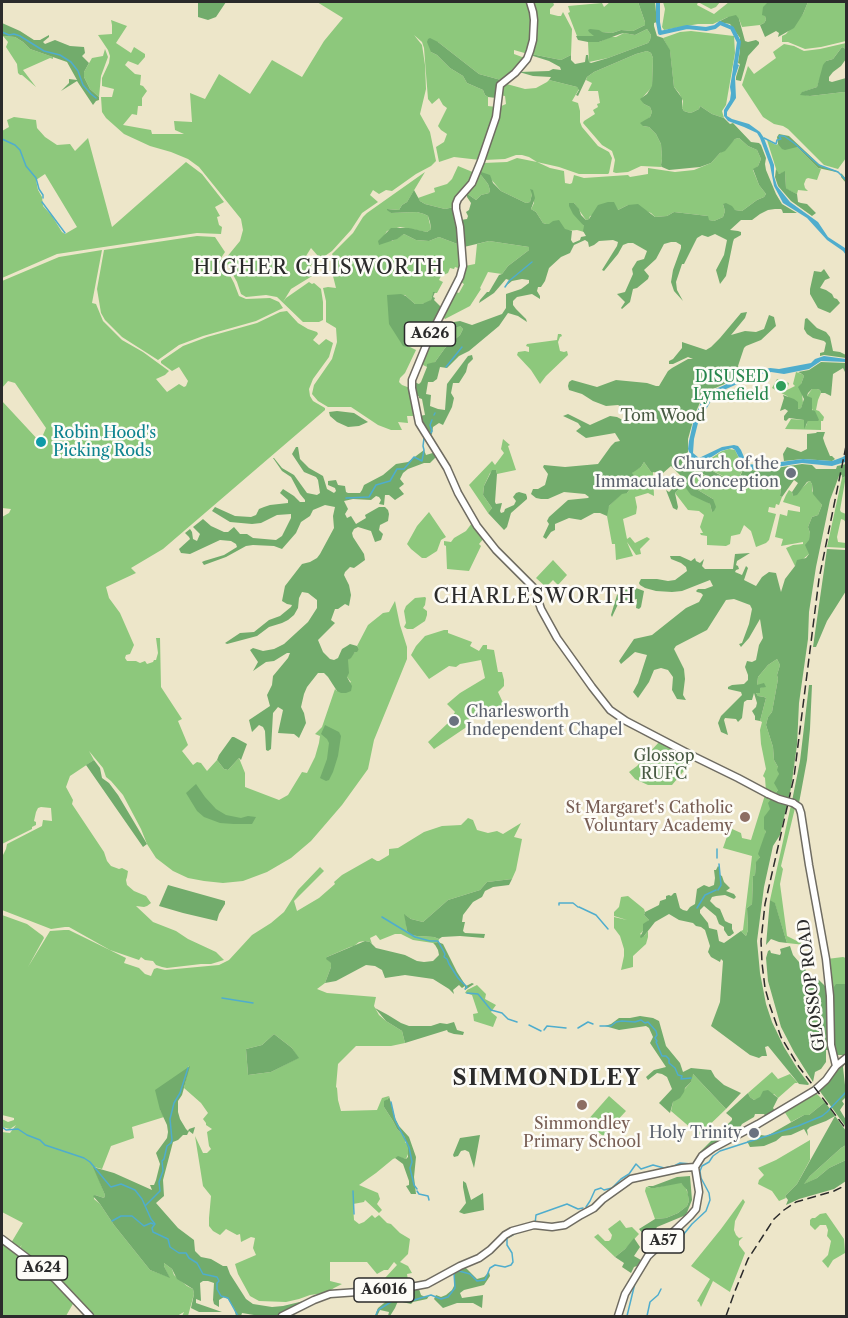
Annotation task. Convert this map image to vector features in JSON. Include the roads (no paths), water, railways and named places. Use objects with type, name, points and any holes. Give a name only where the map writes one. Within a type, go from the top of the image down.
[{"type":"main road","name":"GLOSSOP ROAD","points":[[530,2],[534,20],[530,51],[527,59],[515,73],[500,85],[496,117],[481,161],[472,183],[456,204],[463,248],[462,270],[433,327],[412,383],[419,423],[447,468],[473,521],[499,553],[534,588],[541,609],[564,649],[614,713],[694,758],[768,794],[797,805],[805,831],[826,959],[831,1045],[836,1066]]},
{"type":"main road","points":[[696,1167],[702,1156],[720,1143],[758,1124],[815,1090],[846,1058]]},
{"type":"main road","name":"A6016","points":[[282,1317],[330,1294],[400,1289],[427,1284],[452,1269],[483,1255],[505,1235],[535,1225],[552,1227],[565,1225],[594,1208],[632,1179],[696,1167]]},
{"type":"main road","name":"A57","points":[[618,1317],[625,1294],[648,1256],[696,1209],[699,1192],[696,1167]]},
{"type":"main road","name":"A624","points":[[2,1239],[49,1273],[90,1317]]},
{"type":"water","points":[[734,63],[739,65],[735,77],[736,98],[727,116],[749,124],[760,132],[774,165],[777,186],[790,202],[818,222],[828,237],[845,248],[846,255],[827,240],[807,218],[783,203],[774,186],[770,165],[757,133],[728,121],[724,116],[724,110],[730,100]]},
{"type":"water","points":[[824,356],[846,359],[846,362],[821,361],[809,369],[784,374],[771,372],[758,375],[717,395],[698,423],[693,453],[699,458],[722,447],[734,445],[741,450],[748,464],[758,465],[803,459],[832,461],[846,454],[845,462],[832,466],[802,463],[757,470],[744,467],[732,448],[721,451],[702,463],[691,458],[688,449],[694,419],[703,398],[711,391],[754,372],[811,363]]},
{"type":"waterway","points":[[658,2],[660,33],[687,27],[706,29],[720,23],[732,28],[739,42],[735,68]]},
{"type":"waterway","points":[[2,32],[20,36],[44,51],[60,55],[71,62],[78,71],[83,85],[96,98]]},
{"type":"waterway","points":[[764,138],[776,144],[777,140],[781,139],[779,136],[784,136],[819,165],[838,172],[846,180]]},
{"type":"waterway","points":[[2,139],[20,150],[26,166],[36,178],[43,198]]},
{"type":"waterway","points":[[42,202],[65,233]]},
{"type":"waterway","points":[[505,287],[532,262]]},
{"type":"waterway","points":[[446,367],[462,347]]},
{"type":"waterway","points":[[429,436],[432,431],[430,425],[432,420]]},
{"type":"waterway","points":[[346,498],[369,497],[376,485],[390,481],[397,469],[404,469],[414,457],[422,461],[424,438]]},
{"type":"waterway","points":[[717,849],[717,858]]},
{"type":"waterway","points":[[718,890],[721,885],[719,864]]},
{"type":"waterway","points":[[697,908],[705,895],[716,890]]},
{"type":"waterway","points":[[559,905],[559,903],[573,903],[578,907]]},
{"type":"waterway","points":[[579,907],[596,915],[608,929]]},
{"type":"waterway","points":[[382,917],[415,937],[438,941],[445,954],[444,957],[467,987],[465,989]]},
{"type":"waterway","points":[[467,993],[478,994],[491,1010],[502,1013],[508,1019],[517,1022]]},
{"type":"waterway","points":[[222,998],[253,1003]]},
{"type":"waterway","points":[[600,1026],[611,1026],[622,1021],[648,1022],[656,1031],[655,1038],[662,1056],[669,1059],[669,1063],[678,1075],[682,1076],[681,1079],[691,1078]]},
{"type":"waterway","points":[[578,1028],[588,1022],[593,1024]]},
{"type":"waterway","points":[[529,1025],[541,1031]]},
{"type":"waterway","points":[[544,1030],[547,1026],[566,1028]]},
{"type":"waterway","points":[[145,1206],[160,1191],[162,1161],[167,1146],[172,1140],[170,1119],[188,1068]]},
{"type":"waterway","points":[[657,1252],[670,1247],[679,1240],[706,1211],[710,1200],[709,1193],[700,1171],[713,1156],[720,1151],[822,1116],[846,1092]]},
{"type":"waterway","points":[[391,1102],[395,1120],[409,1147],[412,1162],[410,1168],[417,1189]]},
{"type":"waterway","points":[[2,1127],[6,1130],[18,1129],[45,1145],[84,1158],[111,1187],[121,1184],[135,1190],[155,1224],[152,1228],[153,1232],[168,1239],[170,1247],[179,1253],[186,1253],[197,1263],[203,1274],[217,1277],[219,1281],[217,1289],[221,1296],[228,1298],[238,1316]]},
{"type":"waterway","points":[[586,1207],[595,1190],[612,1188],[629,1174],[636,1164],[641,1169],[653,1165],[664,1168],[680,1163],[692,1164]]},
{"type":"waterway","points":[[353,1191],[354,1214]]},
{"type":"waterway","points":[[417,1191],[419,1194],[428,1196],[429,1200]]},
{"type":"waterway","points":[[535,1224],[536,1215],[567,1204],[578,1209],[583,1208]]},
{"type":"waterway","points":[[112,1221],[121,1216],[132,1216],[144,1226],[153,1224]]},
{"type":"waterway","points":[[376,1315],[378,1310],[399,1297],[414,1300],[431,1295],[441,1299],[448,1297],[455,1288],[454,1273],[459,1271],[470,1274],[477,1281],[485,1280],[490,1268],[495,1265],[505,1267],[513,1262],[507,1238],[533,1228]]},
{"type":"waterway","points":[[627,1316],[635,1283]]},
{"type":"waterway","points":[[647,1316],[650,1302],[661,1289]]},
{"type":"railway","points":[[846,446],[819,579],[794,777],[765,904],[761,941],[765,988],[781,1037],[799,1067],[846,1129]]},
{"type":"railway","points":[[726,1316],[748,1259],[774,1219],[796,1202],[834,1191],[846,1185]]},
{"type":"place","name":"DISUSED Lymefield","points":[[781,386]]},
{"type":"place","name":"Robin Hood's Picking Rods","points":[[41,442]]},
{"type":"place","name":"Church of the Immaculate Conception","points":[[791,473]]},
{"type":"place","name":"Charlesworth Independent Chapel","points":[[454,721]]},
{"type":"place","name":"St Margaret's Catholic Voluntary Academy","points":[[745,817]]},
{"type":"place","name":"Simmondley Primary School","points":[[582,1105]]},
{"type":"place","name":"Holy Trinity","points":[[754,1133]]},
{"type":"district","name":"HIGHER CHISWORTH","points":[[319,268]]},
{"type":"district","name":"CHARLESWORTH","points":[[535,597]]},
{"type":"district","name":"SIMMONDLEY","points":[[547,1079]]},
{"type":"park label","name":"Tom Wood","points":[[663,416]]},
{"type":"park label","name":"Glossop RUFC","points":[[664,765]]}]
